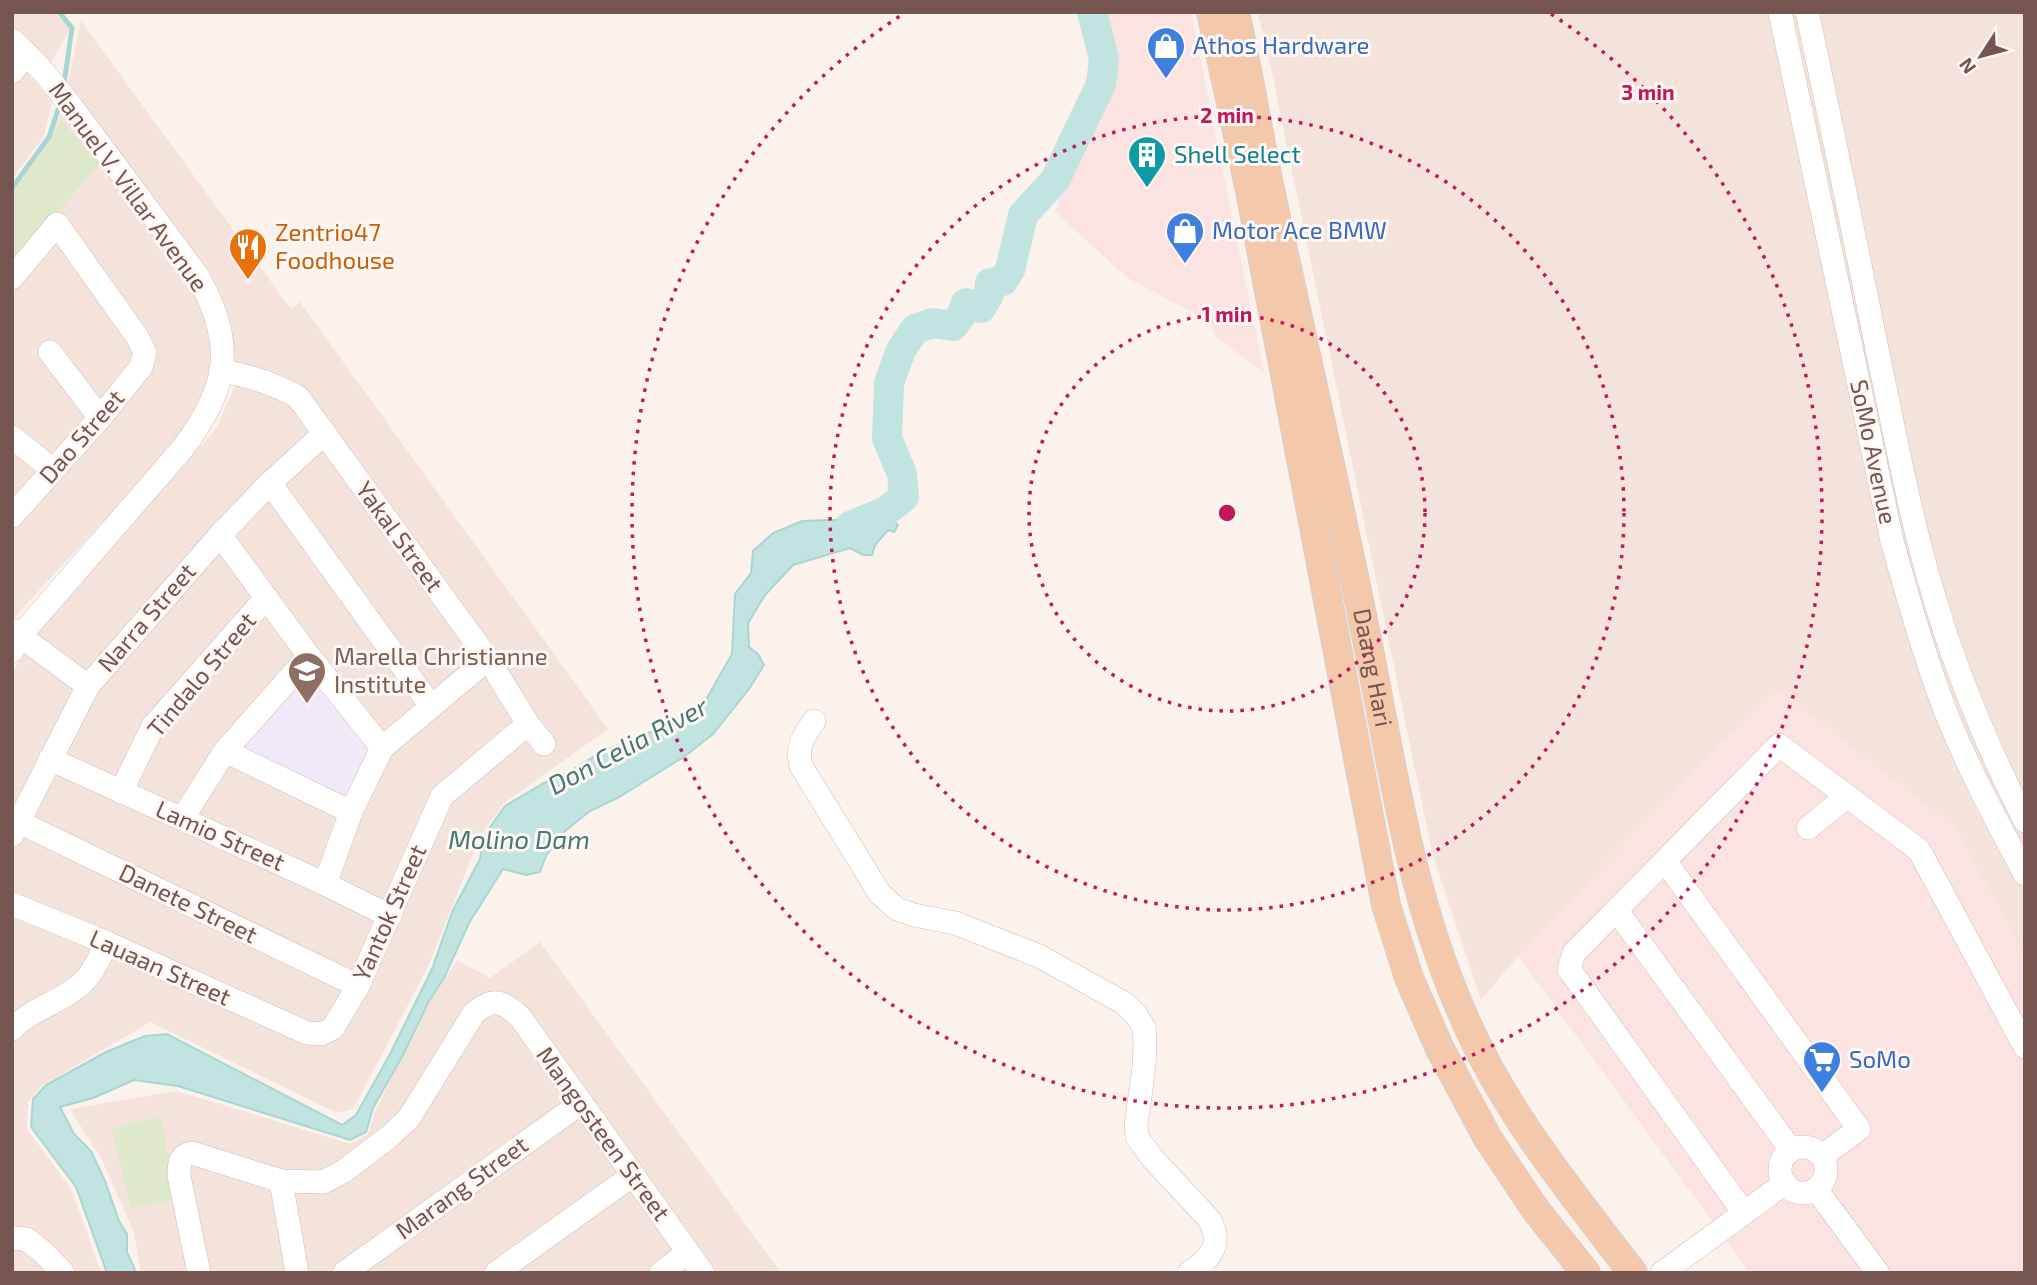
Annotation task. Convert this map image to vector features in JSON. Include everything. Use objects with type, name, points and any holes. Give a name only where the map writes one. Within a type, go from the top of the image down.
[{"type":"main road","name":"Daang Hari","points":[[1228,15],[1301,393],[1386,905],[1409,978],[1440,1049],[1487,1137],[1535,1209],[1586,1273]]},
{"type":"main road","name":"Daang Hari","points":[[1301,393],[1365,627],[1409,852],[1443,967],[1482,1056],[1529,1135],[1633,1273]]},
{"type":"street","name":"SoMo Avenue","points":[[1780,12],[1892,541],[1908,598],[1927,659],[1969,766],[2025,874]]},
{"type":"street","name":"SoMo Avenue","points":[[1807,12],[1921,550],[1941,619],[1967,691],[1998,770],[2025,821]]},
{"type":"street","points":[[12,72],[27,55]]},
{"type":"street","name":"Manuel V. Villar Avenue","points":[[15,639],[183,448],[202,422],[216,396],[223,371],[218,320],[197,275],[72,107],[27,55]]},
{"type":"street","name":"Dao Street","points":[[12,278],[57,224],[138,338],[145,353],[141,367],[100,418],[12,516]]},
{"type":"street","points":[[50,352],[100,418]]},
{"type":"street","name":"Yakal Street","points":[[223,371],[275,384],[298,397],[488,659],[528,724],[544,744]]},
{"type":"street","name":"Narra Street","points":[[15,828],[88,686],[220,535],[270,483],[325,433]]},
{"type":"street","points":[[12,437],[53,470]]},
{"type":"street","points":[[270,483],[431,706]]},
{"type":"street","points":[[220,535],[309,656],[382,748]]},
{"type":"street","name":"Tindalo Street","points":[[121,792],[153,726],[266,598]]},
{"type":"street","points":[[15,639],[88,686]]},
{"type":"street","points":[[182,819],[225,751],[309,656]]},
{"type":"street","points":[[325,884],[351,813],[382,748],[488,659]]},
{"type":"street","points":[[814,721],[800,743],[801,766],[880,894],[897,909],[955,923],[1039,956],[1124,1003],[1136,1015],[1144,1028],[1145,1042],[1136,1125],[1138,1137],[1153,1159],[1209,1219],[1215,1229],[1215,1243],[1210,1257],[1189,1273]]},
{"type":"street","name":"Yantok Street","points":[[307,1033],[321,1034],[333,1028],[358,986],[442,796],[528,724]]},
{"type":"street","points":[[1744,1213],[1569,969],[1574,953],[1779,745],[1919,850],[2018,1019],[2025,1046]]},
{"type":"street","points":[[225,751],[351,813]]},
{"type":"street","name":"Lamio Street","points":[[50,759],[390,916]]},
{"type":"street","points":[[1808,828],[1846,797]]},
{"type":"street","name":"Danete Street","points":[[15,828],[358,986]]},
{"type":"street","points":[[1665,861],[1859,1129],[1822,1156]]},
{"type":"street","name":"Lauaan Street","points":[[12,904],[107,943],[307,1033]]},
{"type":"street","points":[[1617,911],[1791,1150]]},
{"type":"street","points":[[12,1029],[23,1017],[74,989],[88,976],[107,943]]},
{"type":"street","name":"Mangosteen Street","points":[[281,1181],[323,1182],[344,1171],[390,1136],[409,1118],[474,1013],[484,1005],[497,1002],[509,1006],[520,1017],[704,1273]]},
{"type":"street","name":"Marang Street","points":[[344,1273],[581,1103]]},
{"type":"street","points":[[1804,1147],[1817,1151],[1822,1156],[1826,1170],[1822,1184],[1816,1189],[1796,1191],[1785,1183],[1780,1169],[1782,1161],[1791,1150],[1804,1147]]},
{"type":"street","points":[[199,1273],[179,1176],[181,1158],[192,1153],[281,1181],[297,1273]]},
{"type":"street","points":[[496,1273],[633,1175]]},
{"type":"street","points":[[1662,1273],[1785,1183]]},
{"type":"street","points":[[1816,1189],[1878,1273]]},
{"type":"street","points":[[12,1238],[26,1239],[63,1273]]},
{"type":"street","points":[[661,1273],[688,1252]]},
{"type":"shaded area","points":[[12,12],[54,12],[70,28],[50,65],[12,29]]},
{"type":"shaded area","points":[[1101,12],[1191,12],[1264,373],[1215,336],[1209,321],[1128,278],[1055,212],[1085,130],[1106,87],[1111,58]]},
{"type":"shaded area","points":[[1257,12],[2025,12],[2025,957],[1955,828],[1518,956],[1481,1000],[1432,852],[1265,39]]},
{"type":"shaded area","points":[[81,21],[291,309],[300,302],[608,729],[504,803],[481,834],[428,967],[353,1109],[337,1113],[150,1022],[40,1087],[28,1102],[27,1129],[72,1190],[101,1273],[12,1273],[12,675],[34,632],[216,429],[237,381],[235,354],[215,370],[198,419],[18,613],[12,623],[12,191],[44,148],[61,114]]},
{"type":"shaded area","points":[[12,57],[52,101],[44,136],[12,179]]},
{"type":"shaded area","name":"Marella Christianne Institute","points":[[309,661],[379,748],[349,809],[230,750]]},
{"type":"shaded area","name":"SoMo","points":[[1779,690],[1955,828],[2025,957],[2025,1273],[1750,1273],[1518,956],[1722,741]]},
{"type":"shaded area","points":[[540,942],[781,1273],[141,1273],[134,1232],[102,1160],[70,1109],[177,1091],[351,1144],[368,1134],[376,1109],[429,1003],[457,960],[490,978]]},
{"type":"green space","points":[[61,120],[100,164],[12,263],[12,194],[45,150]]},
{"type":"green space","points":[[161,1116],[176,1199],[131,1208],[112,1128]]},
{"type":"water","name":"Molino Dam","points":[[875,510],[886,511],[898,525],[894,532],[888,530],[875,545],[872,555],[863,555],[850,548],[793,565],[765,595],[748,623],[749,647],[758,654],[764,665],[749,689],[713,734],[685,756],[619,797],[590,811],[565,831],[546,856],[540,872],[526,875],[503,869],[469,923],[444,978],[429,1001],[373,1108],[366,1132],[350,1140],[178,1086],[134,1080],[93,1098],[60,1107],[74,1134],[91,1151],[119,1221],[127,1234],[127,1252],[135,1270],[133,1273],[107,1273],[76,1187],[31,1127],[33,1099],[46,1085],[106,1052],[145,1036],[167,1034],[342,1125],[356,1115],[390,1054],[432,969],[453,910],[480,859],[483,840],[505,806],[603,751],[658,729],[690,712],[707,698],[732,654],[735,594],[751,573],[753,551],[773,533],[802,521],[860,519]]},
{"type":"waterway","points":[[59,12],[72,28],[64,84]]},
{"type":"waterway","name":"Don Celia River","points":[[850,526],[886,511],[904,497],[902,474],[887,438],[889,383],[901,350],[915,329],[933,323],[953,326],[966,303],[981,308],[989,294],[990,283],[1003,281],[1010,270],[1023,215],[1055,180],[1101,84],[1104,59],[1092,12]]},
{"type":"waterway","points":[[12,188],[49,137],[60,104]]},
{"type":"place","name":"Athos Hardware","points":[[1166,80]]},
{"type":"place","name":"Shell Select","points":[[1147,189]]},
{"type":"place","name":"Motor Ace BMW","points":[[1185,265]]},
{"type":"place","name":"Zentrio47 Foodhouse","points":[[248,281]]},
{"type":"place","name":"Marella Christianne Institute","points":[[307,705]]},
{"type":"place","name":"SoMo","points":[[1822,1094]]}]
